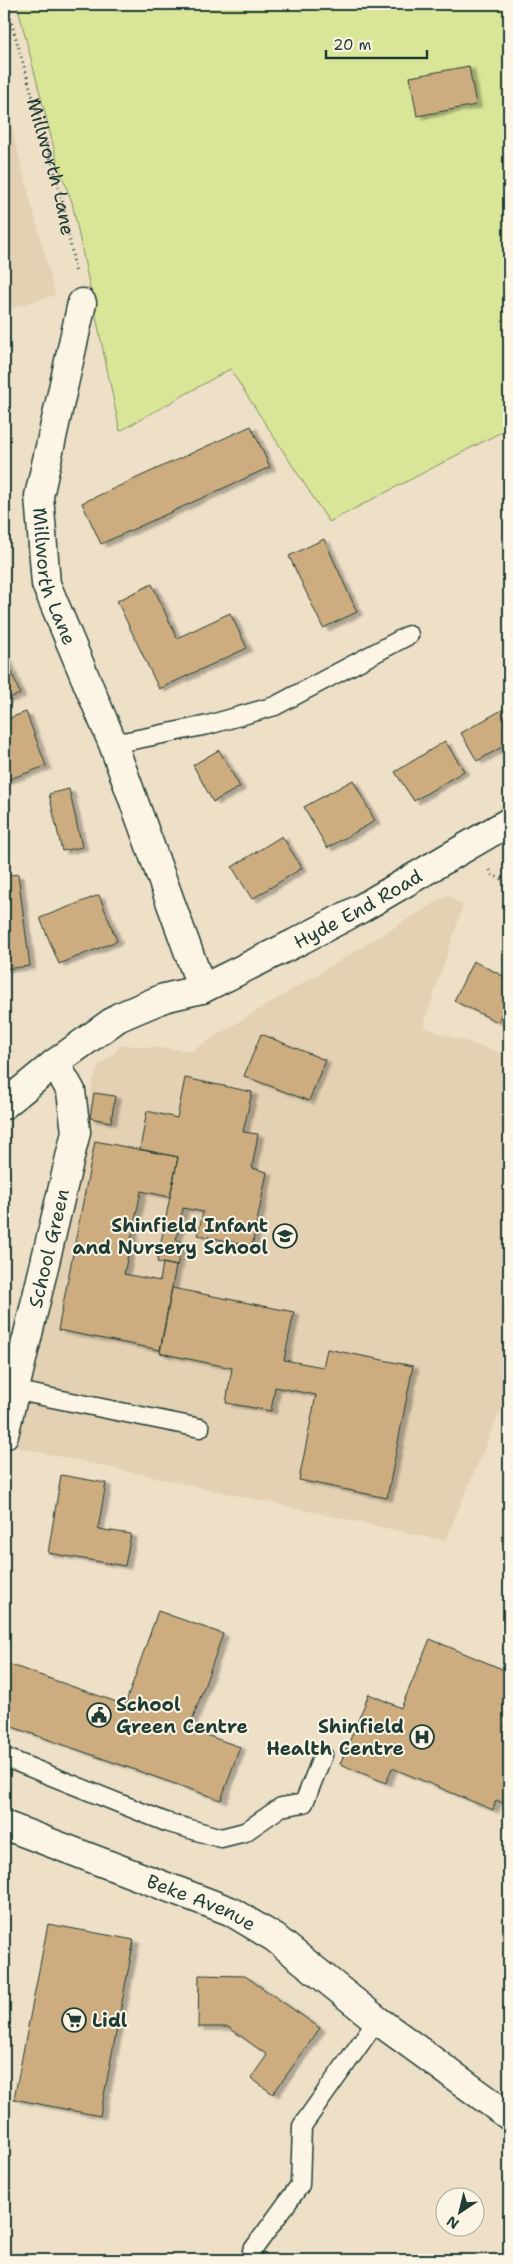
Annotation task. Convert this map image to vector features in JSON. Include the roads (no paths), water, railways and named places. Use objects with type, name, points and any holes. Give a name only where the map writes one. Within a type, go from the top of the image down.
[{"type":"street","name":"Millworth Lane","points":[[82,303],[39,496],[46,584],[113,744],[202,988]]},
{"type":"street","name":"Hyde End Road","points":[[202,988],[360,909],[509,822]]},
{"type":"street","points":[[4,1105],[55,1063],[119,1017],[164,998],[202,988]]},
{"type":"street","name":"School Green","points":[[4,1435],[13,1390],[76,1132],[71,1091],[55,1063]]},
{"type":"street","name":"Beke Avenue","points":[[4,1824],[230,1911],[275,1938],[377,2020],[509,2116]]},
{"type":"lane","points":[[113,744],[208,725],[275,706],[409,635]]},
{"type":"lane","points":[[13,1390],[200,1428]]},
{"type":"lane","points":[[4,1757],[166,1822],[221,1838],[245,1832],[281,1807],[304,1802],[323,1755]]},
{"type":"lane","points":[[252,2251],[300,2185],[302,2126],[377,2020]]},
{"type":"waterway","points":[[19,2258],[26,2260]]},
{"type":"place","name":"Shinfield Infant and Nursery School","points":[[285,1236]]},
{"type":"place","name":"School Green Centre","points":[[99,1715]]},
{"type":"place","name":"Shinfield Health Centre","points":[[422,1737]]},
{"type":"place","name":"Lidl","points":[[74,2020]]}]
